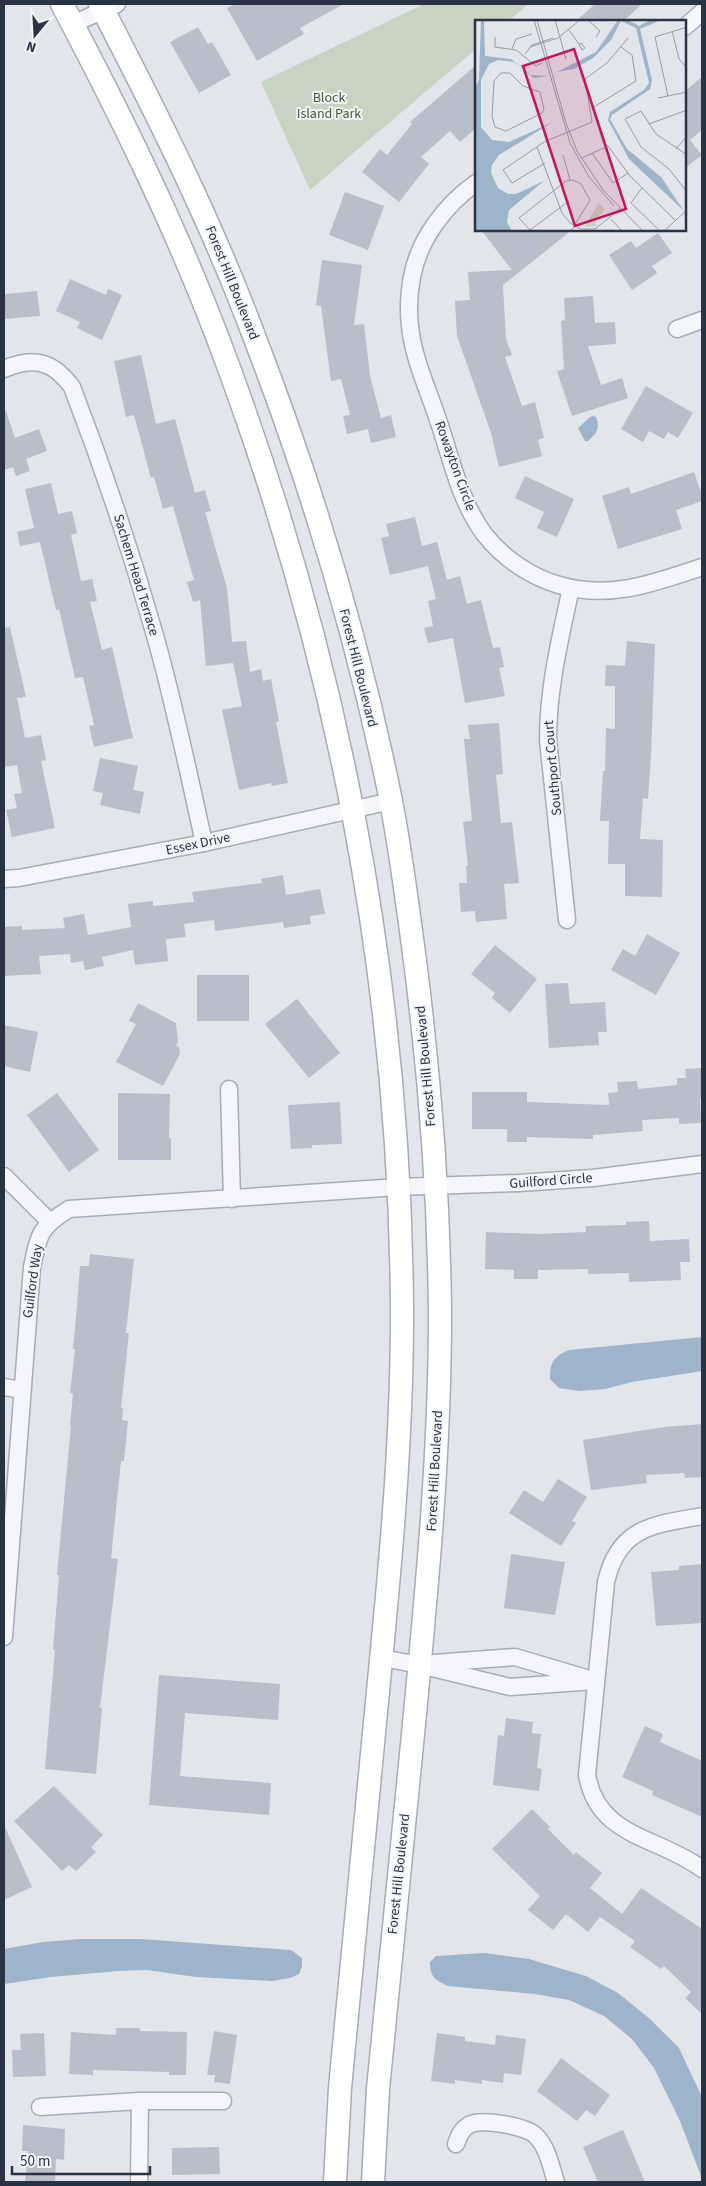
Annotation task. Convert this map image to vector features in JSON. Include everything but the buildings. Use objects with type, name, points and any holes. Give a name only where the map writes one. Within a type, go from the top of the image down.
[{"type":"main road","points":[[62,4],[129,133],[174,231],[215,331],[252,432],[289,548],[321,665],[353,810],[372,918],[387,1039],[398,1187],[402,1313],[400,1413],[394,1521],[340,2088],[335,2182]]},
{"type":"main road","name":"Forest Hill Boulevard","points":[[107,6],[212,232],[253,332],[290,433],[327,548],[391,801],[410,919],[425,1040],[437,1186],[440,1314],[438,1414],[432,1522],[420,1664],[378,2088],[373,2182]]},
{"type":"street","points":[[73,24],[107,6]]},
{"type":"street","points":[[686,26],[702,12]]},
{"type":"street","name":"Rowayton Circle","points":[[475,184],[464,191],[438,219],[425,241],[415,264],[409,302],[410,327],[415,351],[461,491],[472,514],[486,536],[513,562],[534,575],[571,588],[612,592],[637,588],[702,567]]},
{"type":"street","points":[[677,328],[702,320]]},
{"type":"street","name":"Sachem Head Terrace","points":[[4,369],[26,362],[40,362],[58,371],[72,387],[122,527],[156,640],[182,741],[204,843]]},
{"type":"street","name":"Southport Court","points":[[567,920],[548,740],[548,713],[552,672],[571,588]]},
{"type":"street","name":"Essex Drive","points":[[4,879],[19,878],[204,843],[391,801]]},
{"type":"street","points":[[229,1089],[232,1199]]},
{"type":"street","name":"Guilford Circle","points":[[398,1187],[519,1183],[593,1178],[702,1164]]},
{"type":"street","points":[[4,1176],[49,1222]]},
{"type":"street","name":"Guilford Way","points":[[4,1637],[32,1267],[37,1244],[49,1222],[70,1209],[398,1187]]},
{"type":"street","points":[[4,1387],[22,1390]]},
{"type":"street","points":[[702,1516],[653,1525],[641,1530],[630,1537],[614,1556],[606,1582],[586,1762],[589,1787],[593,1799],[608,1819],[619,1827],[659,1844],[702,1869]]},
{"type":"street","points":[[420,1664],[516,1657],[595,1681]]},
{"type":"street","points":[[382,1658],[420,1664],[510,1687],[595,1681]]},
{"type":"street","points":[[139,2182],[140,2101]]},
{"type":"street","points":[[40,2107],[140,2101],[223,2101]]},
{"type":"street","points":[[456,2144],[461,2131],[471,2124],[512,2124],[524,2128],[535,2135],[544,2145],[556,2182]]},
{"type":"green space","name":"Block Island Park","points":[[424,4],[529,4],[509,20],[475,20],[475,50],[310,190],[261,82]]},
{"type":"water","points":[[593,416],[596,417],[598,424],[597,430],[588,441],[585,441],[578,428]]},
{"type":"water","points":[[702,1337],[702,1371],[632,1382],[605,1389],[579,1391],[559,1388],[550,1379],[552,1364],[559,1355],[569,1350]]},
{"type":"water","points":[[81,1939],[141,1939],[291,1950],[302,1958],[302,1966],[299,1974],[290,1978],[272,1981],[196,1977],[147,1970],[51,1977],[4,1984],[4,1949],[43,1942]]},
{"type":"water","points":[[485,1953],[529,1959],[586,1976],[618,1993],[650,2019],[679,2048],[702,2097],[702,2179],[680,2121],[654,2068],[632,2039],[604,2016],[569,2000],[535,1994],[448,1986],[432,1975],[430,1962],[436,1956]]}]
